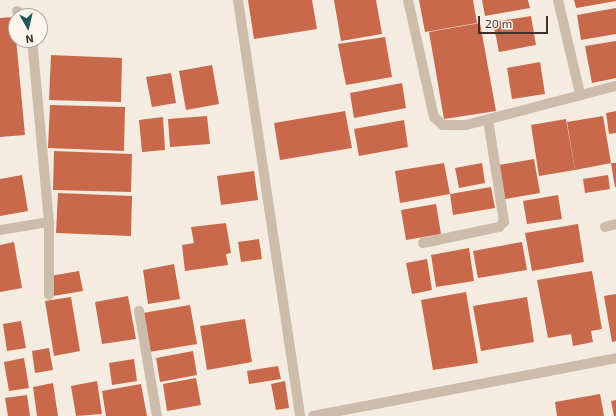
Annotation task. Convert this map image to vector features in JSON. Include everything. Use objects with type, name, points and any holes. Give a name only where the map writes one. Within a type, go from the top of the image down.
[{"type":"street","points":[[238,0],[300,416]]},
{"type":"street","points":[[408,0],[434,117],[449,127],[488,120],[580,94],[616,86]]},
{"type":"street","points":[[558,0],[580,94]]},
{"type":"street","points":[[33,48],[49,222],[49,295]]},
{"type":"street","points":[[423,243],[499,227],[504,222],[488,120]]},
{"type":"street","points":[[0,230],[49,222]]},
{"type":"street","points":[[605,227],[616,224]]},
{"type":"street","points":[[139,311],[157,416]]},
{"type":"street","points":[[314,416],[616,358]]},
{"type":"building","points":[[248,0],[312,0],[317,29],[254,39]]},
{"type":"building","points":[[334,0],[376,0],[382,34],[341,41]]},
{"type":"building","points":[[419,0],[473,0],[477,23],[425,32]]},
{"type":"building","points":[[482,0],[528,0],[530,8],[485,16]]},
{"type":"building","points":[[574,0],[616,0],[616,1],[576,8]]},
{"type":"building","points":[[616,8],[616,34],[581,40],[577,15]]},
{"type":"building","points":[[531,16],[536,45],[499,52],[493,22]]},
{"type":"building","points":[[8,17],[8,48],[17,48],[25,135],[0,137],[0,18]]},
{"type":"building","points":[[480,23],[496,111],[444,119],[429,32]]},
{"type":"building","points":[[385,37],[392,77],[346,85],[338,44]]},
{"type":"building","points":[[616,41],[616,78],[592,83],[585,46]]},
{"type":"building","points":[[51,55],[122,58],[121,102],[49,100]]},
{"type":"building","points":[[540,62],[545,94],[512,99],[507,68]]},
{"type":"building","points":[[212,65],[219,104],[186,110],[179,71]]},
{"type":"building","points":[[171,73],[176,103],[152,107],[146,77]]},
{"type":"building","points":[[402,83],[406,108],[354,118],[350,93]]},
{"type":"building","points":[[50,105],[125,107],[124,151],[48,148]]},
{"type":"building","points":[[345,111],[352,148],[280,160],[274,123]]},
{"type":"building","points":[[616,111],[616,133],[609,134],[606,113]]},
{"type":"building","points":[[207,116],[210,144],[170,147],[168,119]]},
{"type":"building","points":[[603,116],[611,163],[575,170],[567,122]]},
{"type":"building","points":[[163,117],[165,150],[142,152],[139,120]]},
{"type":"building","points":[[566,119],[575,170],[539,176],[531,125]]},
{"type":"building","points":[[404,120],[408,147],[359,156],[354,129]]},
{"type":"building","points":[[54,151],[132,154],[131,192],[53,190]]},
{"type":"building","points":[[534,159],[540,193],[505,199],[499,165]]},
{"type":"building","points":[[444,163],[450,194],[400,203],[395,171]]},
{"type":"building","points":[[482,163],[485,183],[459,188],[455,168]]},
{"type":"building","points":[[611,163],[616,163],[616,187],[615,187]]},
{"type":"building","points":[[254,171],[258,200],[221,205],[217,176]]},
{"type":"building","points":[[22,175],[28,211],[0,216],[0,179]]},
{"type":"building","points":[[608,175],[610,189],[585,193],[583,179]]},
{"type":"building","points":[[491,187],[495,208],[453,215],[450,194]]},
{"type":"building","points":[[58,193],[132,196],[131,236],[56,233]]},
{"type":"building","points":[[558,195],[562,219],[527,224],[523,201]]},
{"type":"building","points":[[436,204],[441,234],[406,240],[401,210]]},
{"type":"building","points":[[226,223],[231,253],[226,254],[228,265],[185,271],[182,245],[194,243],[191,227]]},
{"type":"building","points":[[578,224],[584,262],[532,271],[525,233]]},
{"type":"building","points":[[259,239],[262,259],[241,262],[238,242]]},
{"type":"building","points":[[14,242],[22,288],[0,292],[0,245]]},
{"type":"building","points":[[522,242],[527,270],[478,278],[473,251]]},
{"type":"building","points":[[469,248],[474,281],[436,287],[431,255]]},
{"type":"building","points":[[427,259],[432,290],[412,294],[406,263]]},
{"type":"building","points":[[174,264],[180,299],[148,304],[143,270]]},
{"type":"building","points":[[79,271],[83,291],[53,296],[50,276]]},
{"type":"building","points":[[592,271],[602,329],[591,331],[593,342],[573,346],[571,334],[548,338],[537,280]]},
{"type":"building","points":[[466,292],[478,363],[433,370],[421,300]]},
{"type":"building","points":[[616,294],[616,341],[612,342],[604,296]]},
{"type":"building","points":[[128,296],[136,339],[102,344],[95,302]]},
{"type":"building","points":[[71,297],[80,351],[54,356],[45,301]]},
{"type":"building","points":[[527,297],[534,342],[481,351],[473,306]]},
{"type":"building","points":[[190,305],[197,344],[149,352],[143,313]]},
{"type":"building","points":[[245,319],[252,362],[207,370],[200,326]]},
{"type":"building","points":[[21,321],[26,348],[7,351],[3,324]]},
{"type":"building","points":[[49,348],[53,370],[35,373],[32,351]]},
{"type":"building","points":[[193,351],[197,375],[160,382],[156,358]]},
{"type":"building","points":[[24,358],[29,388],[9,391],[4,362]]},
{"type":"building","points":[[134,359],[137,381],[112,385],[109,363]]},
{"type":"building","points":[[278,366],[281,379],[249,384],[247,371]]},
{"type":"building","points":[[196,378],[201,405],[167,411],[163,384]]},
{"type":"building","points":[[97,381],[102,414],[76,416],[71,386]]},
{"type":"building","points":[[285,381],[289,408],[276,410],[271,384]]},
{"type":"building","points":[[53,383],[58,416],[37,416],[33,387]]},
{"type":"building","points":[[141,384],[147,416],[106,416],[102,391]]},
{"type":"building","points":[[600,394],[604,416],[557,416],[555,402]]},
{"type":"building","points":[[27,395],[30,416],[8,416],[5,398]]},
{"type":"building","points":[[616,400],[616,416],[614,416],[611,401]]}]
